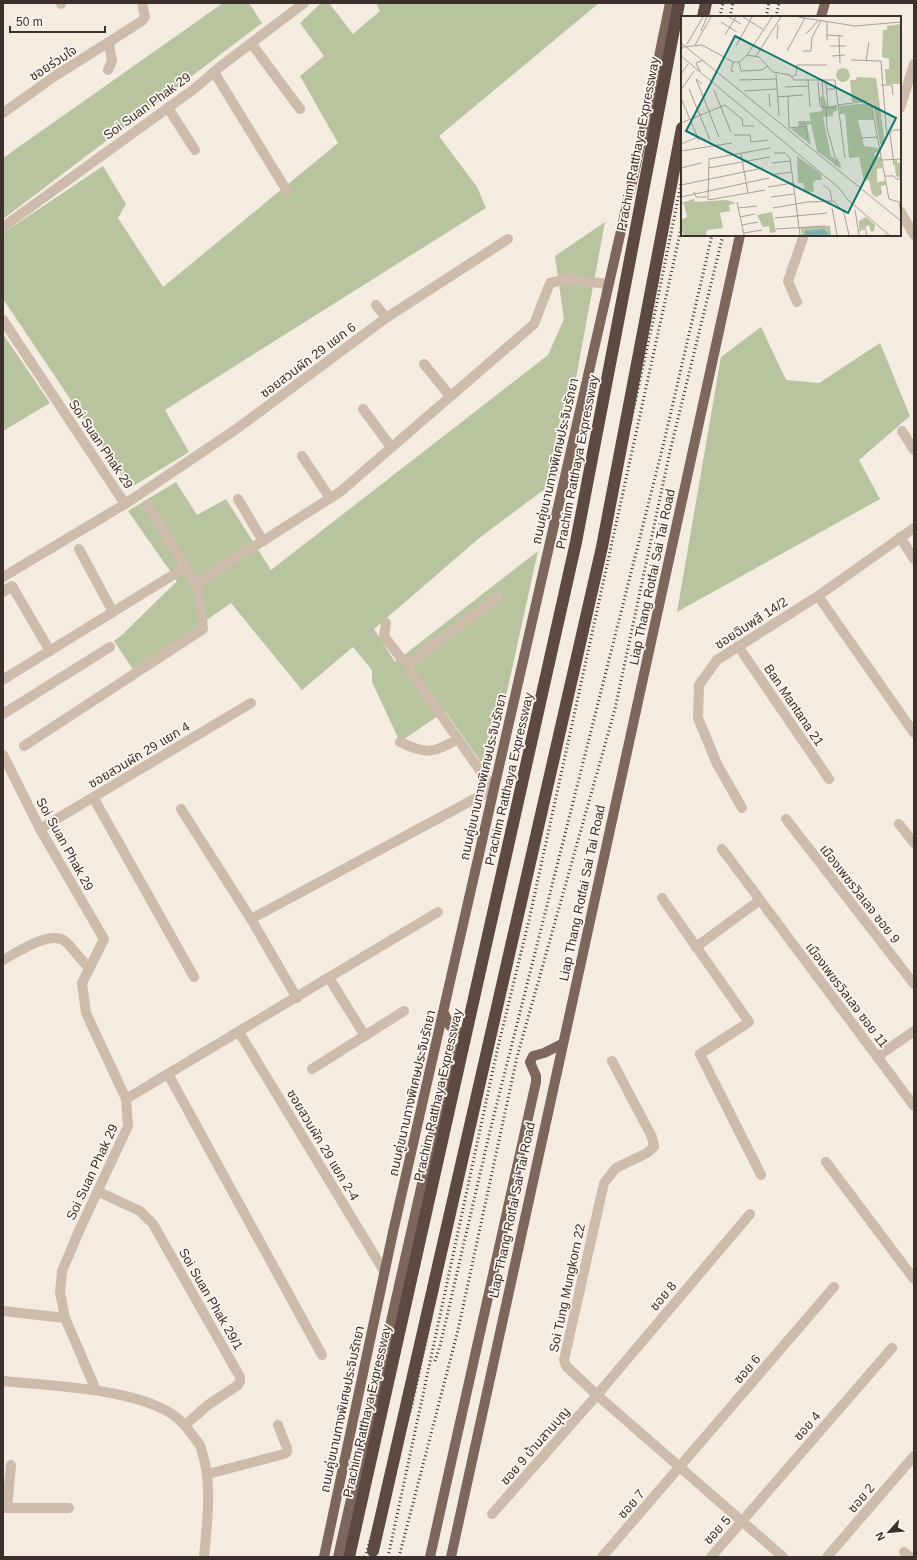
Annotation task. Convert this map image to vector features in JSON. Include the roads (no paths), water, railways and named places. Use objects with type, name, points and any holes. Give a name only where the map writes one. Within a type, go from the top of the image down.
[{"type":"highway","name":"Prachim Ratthaya Expressway","points":[[349,1557],[576,542],[679,3]]},
{"type":"highway","points":[[703,16],[706,3]]},
{"type":"highway","points":[[372,1557],[602,547],[681,133]]},
{"type":"main road","name":"ถนนคู่ขนานทางพิเศษประจิมรัถยา","points":[[324,1557],[384,1271],[444,1013],[670,3]]},
{"type":"main road","points":[[821,16],[825,3]]},
{"type":"main road","name":"Liap Thang Rotfai Sai Tai Road","points":[[451,1557],[740,236]]},
{"type":"main road","points":[[338,1557],[450,1060],[457,1049],[464,1044],[463,1036],[450,1026],[444,1013]]},
{"type":"main road","points":[[430,1557],[536,1082],[536,1076],[530,1062],[533,1056],[544,1053],[562,1044]]},
{"type":"street","name":"ซอยร่วมใจ","points":[[3,112],[55,76],[109,44],[142,21],[145,17],[142,3]]},
{"type":"street","name":"Soi Suan Phak 29","points":[[3,227],[168,108],[304,3]]},
{"type":"street","points":[[251,43],[300,109]]},
{"type":"street","points":[[108,70],[112,61],[109,44]]},
{"type":"street","points":[[901,105],[914,64]]},
{"type":"street","points":[[214,72],[287,191]]},
{"type":"street","points":[[168,108],[195,150]]},
{"type":"street","points":[[901,213],[914,235]]},
{"type":"street","points":[[797,302],[788,280],[804,236]]},
{"type":"street","name":"ซอยสวนผัก 29 แยก 6","points":[[125,504],[235,430],[386,318],[508,239]]},
{"type":"street","points":[[148,504],[196,584],[340,492],[534,324],[550,283],[568,279],[608,284]]},
{"type":"street","points":[[376,305],[386,318]]},
{"type":"street","name":"Soi Suan Phak 29","points":[[3,320],[125,504],[3,577]]},
{"type":"street","points":[[424,364],[450,396]]},
{"type":"street","points":[[363,409],[391,447]]},
{"type":"street","points":[[902,431],[914,450]]},
{"type":"street","points":[[302,456],[330,498]]},
{"type":"street","points":[[238,499],[264,541]]},
{"type":"street","name":"ซอยฉิมพลี 14/2","points":[[742,808],[717,764],[698,718],[699,685],[717,660],[818,596],[914,528]]},
{"type":"street","points":[[900,537],[914,558]]},
{"type":"street","points":[[79,549],[113,612]]},
{"type":"street","points":[[4,680],[186,567]]},
{"type":"street","points":[[24,746],[203,629],[198,582]]},
{"type":"street","points":[[3,592],[12,586],[50,651]]},
{"type":"street","points":[[409,666],[412,660],[498,596]]},
{"type":"street","points":[[818,596],[914,733]]},
{"type":"street","points":[[251,919],[493,789],[411,672],[409,666],[384,636],[386,623]]},
{"type":"street","name":"Ban Mantana 21","points":[[738,646],[829,779]]},
{"type":"street","points":[[3,714],[110,647]]},
{"type":"street","name":"ซอยสวนผัก 29 แยก 4","points":[[40,829],[251,703]]},
{"type":"street","points":[[400,742],[425,752],[440,749],[458,739]]},
{"type":"street","name":"Soi Suan Phak 29","points":[[3,755],[40,829],[104,939],[82,983],[86,1013],[126,1099],[128,1126],[62,1271],[60,1292],[65,1318],[96,1390]]},
{"type":"street","points":[[93,797],[194,978]]},
{"type":"street","points":[[181,809],[251,919],[297,998]]},
{"type":"street","name":"เมืองเพชรวิลเลจ ซอย 9","points":[[786,819],[914,984]]},
{"type":"street","points":[[900,824],[914,843]]},
{"type":"street","name":"เมืองเพชรวิลเลจ ซอย 11","points":[[722,849],[914,1106]]},
{"type":"street","points":[[662,898],[749,1022],[700,1054],[761,1175]]},
{"type":"street","points":[[696,947],[760,900]]},
{"type":"street","points":[[126,1099],[297,998],[438,912]]},
{"type":"street","points":[[3,960],[45,939],[54,937],[65,941],[89,968]]},
{"type":"street","points":[[329,978],[365,1036]]},
{"type":"street","points":[[312,1069],[404,1011]]},
{"type":"street","points":[[878,1057],[914,1031]]},
{"type":"street","name":"ซอยสวนผัก 29 แยก 2-4","points":[[239,1032],[384,1271]]},
{"type":"street","name":"Soi Tung Mungkorn 22","points":[[612,1060],[652,1137],[654,1147],[647,1153],[616,1168],[604,1183],[568,1338],[564,1360],[566,1366],[597,1395],[783,1557]]},
{"type":"street","points":[[168,1074],[322,1355]]},
{"type":"street","points":[[826,1162],[914,1279]]},
{"type":"street","name":"Soi Suan Phak 29/1","points":[[98,1192],[140,1211],[153,1224],[240,1377],[238,1385],[208,1405],[185,1425]]},
{"type":"street","name":"ซอย 8","points":[[597,1395],[750,1214]]},
{"type":"street","name":"ซอย 6","points":[[679,1467],[834,1287]]},
{"type":"street","points":[[3,1311],[65,1318]]},
{"type":"street","name":"ซอย 4","points":[[743,1521],[892,1348]]},
{"type":"street","points":[[3,1381],[96,1390],[147,1402],[172,1414],[185,1425],[201,1447],[208,1474],[208,1501],[204,1557]]},
{"type":"street","name":"ซอย 9 บ้านสานบุญ","points":[[492,1514],[597,1395]]},
{"type":"street","points":[[208,1474],[287,1452],[287,1448],[278,1425]]},
{"type":"street","name":"ซอย 2","points":[[827,1557],[914,1456]]},
{"type":"street","points":[[11,1465],[5,1508],[69,1508]]},
{"type":"street","name":"ซอย 7","points":[[602,1557],[679,1467]]},
{"type":"street","name":"ซอย 5","points":[[711,1557],[743,1521]]},
{"type":"railway","points":[[720,16],[723,3]]},
{"type":"railway","points":[[730,16],[733,3]]},
{"type":"railway","points":[[766,16],[769,3]]},
{"type":"railway","points":[[776,16],[779,3]]},
{"type":"railway","points":[[365,1557],[412,1405],[489,1050],[521,918],[655,312],[681,184]]},
{"type":"railway","points":[[388,1557],[497,1051],[529,920],[681,229]]},
{"type":"railway","points":[[435,1361],[440,1346],[490,1131],[664,442],[712,236]]},
{"type":"railway","points":[[399,1557],[458,1330],[517,1057],[615,709],[670,451],[723,236]]}]
